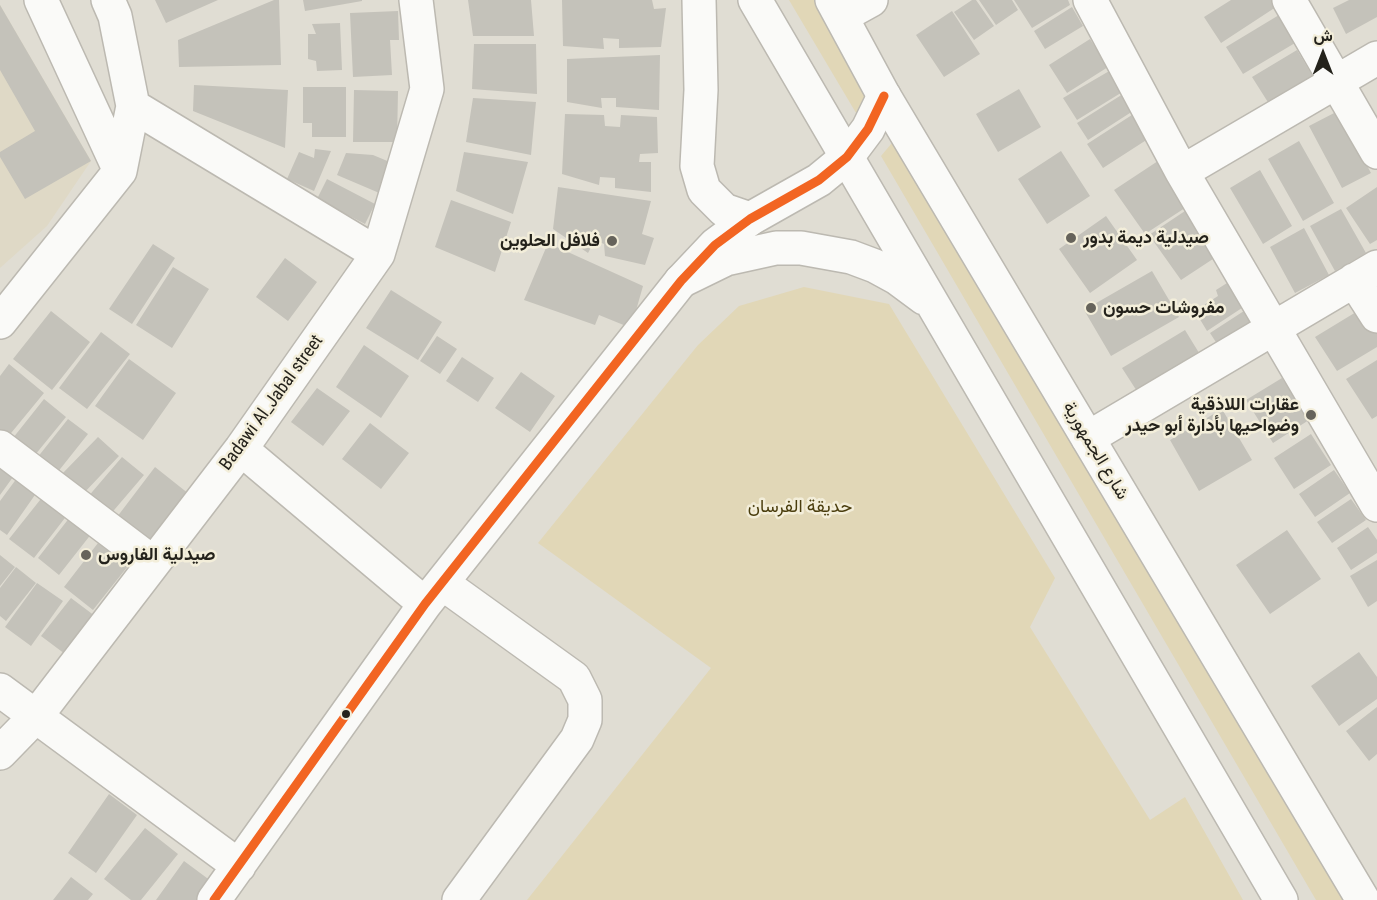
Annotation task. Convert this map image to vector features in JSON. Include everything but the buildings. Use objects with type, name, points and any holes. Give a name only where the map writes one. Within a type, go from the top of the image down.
[{"type":"street","points":[[41,0],[120,171]]},
{"type":"street","points":[[3,311],[120,171],[133,106],[115,16],[108,0]]},
{"type":"street","name":"Badawi Al_Jabal street","points":[[0,753],[38,715],[152,562],[241,449],[378,254],[427,89],[416,0]]},
{"type":"street","points":[[699,0],[701,90],[697,166],[704,190],[723,210],[750,219]]},
{"type":"street","points":[[756,0],[1281,900]]},
{"type":"street","points":[[837,8],[871,0]]},
{"type":"street","points":[[1089,0],[1182,172],[1377,505]]},
{"type":"street","points":[[1289,0],[1377,152]]},
{"type":"street","name":"شارع الجمهورية","points":[[837,8],[884,96],[1363,900]]},
{"type":"street","points":[[1182,172],[1377,58]]},
{"type":"street","points":[[214,900],[433,594],[681,281],[715,245],[750,219],[819,180],[847,158],[868,129],[884,96]]},
{"type":"street","points":[[133,106],[378,254]]},
{"type":"street","points":[[681,281],[726,259],[776,248],[801,248],[851,257],[875,266],[897,278],[936,310]]},
{"type":"street","points":[[1088,438],[1273,326],[1366,274],[1377,316]]},
{"type":"street","points":[[0,447],[152,562]]},
{"type":"street","points":[[241,449],[433,594],[574,678],[585,700],[585,720],[577,739],[459,900]]},
{"type":"street","points":[[0,690],[38,715],[239,866]]},
{"type":"street","points":[[1263,869],[1272,900]]},
{"type":"shaded area","points":[[0,5],[91,161],[47,226],[0,268]]},
{"type":"green space","points":[[789,0],[820,0],[873,90],[859,118]]},
{"type":"green space","points":[[897,137],[1345,900],[1316,900],[881,156]]},
{"type":"green space","name":"حديقة الفرسان","points":[[804,287],[889,304],[1055,578],[1030,627],[1150,820],[1185,797],[1243,900],[527,900],[711,668],[538,543],[698,345],[739,306]]},
{"type":"transit line","points":[[214,900],[425,604],[681,281],[715,245],[750,219],[819,180],[847,157],[868,129],[884,96]]},
{"type":"place","name":"صيدلية ديمة بدور","points":[[1071,238]]},
{"type":"place","name":"فلافل الحلوين","points":[[612,241]]},
{"type":"place","name":"مفروشات حسون","points":[[1091,308]]},
{"type":"place","name":"عقارات اللاذقية وضواحيها بأدارة أبو حيدر","points":[[1311,415]]},
{"type":"place","name":"صيدلية الفاروس","points":[[86,555]]}]
